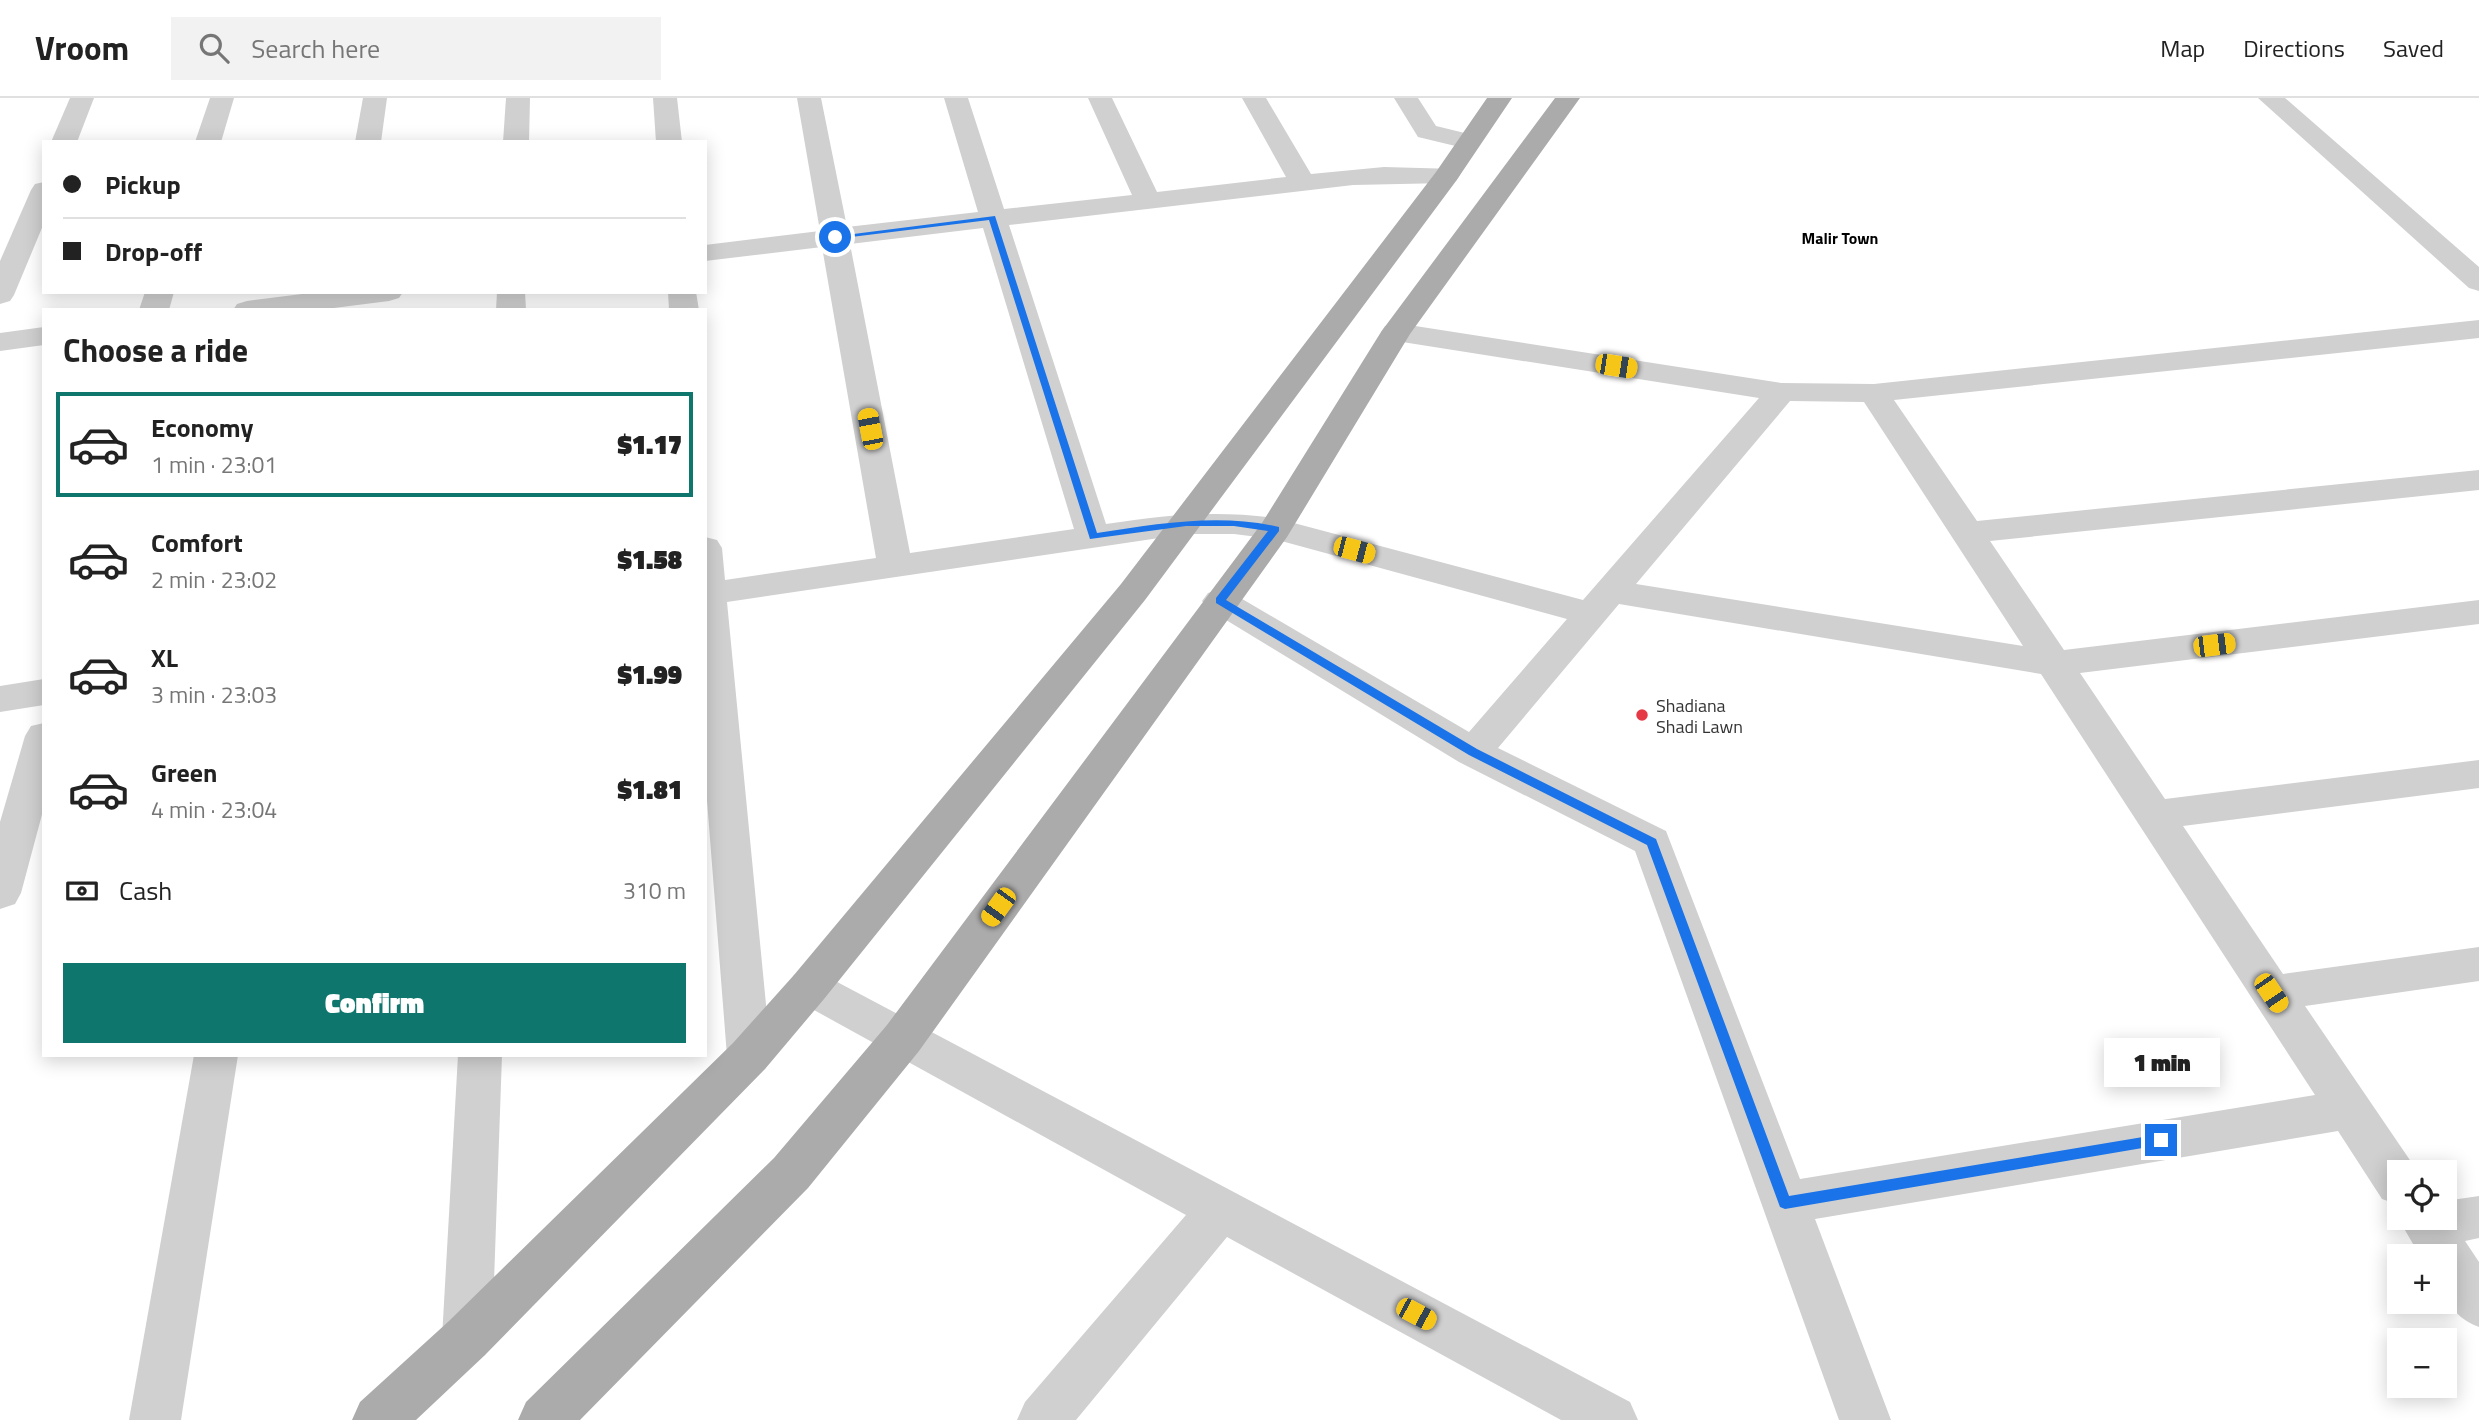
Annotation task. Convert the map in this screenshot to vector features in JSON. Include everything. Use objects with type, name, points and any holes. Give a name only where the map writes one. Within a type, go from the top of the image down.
[{"type":"main road","points":[[378,1420],[467,1338],[749,1056],[809,987],[1186,523],[1447,175],[1500,98]]},
{"type":"main road","points":[[544,1420],[791,1173],[903,1038],[1275,529],[1396,332],[1568,98]]},
{"type":"street","points":[[65,140],[82,98]]},
{"type":"street","points":[[209,140],[222,98]]},
{"type":"street","points":[[368,140],[375,98]]},
{"type":"street","points":[[516,140],[518,98]]},
{"type":"street","points":[[665,98],[669,140]]},
{"type":"street","points":[[809,98],[895,566]]},
{"type":"street","points":[[956,98],[1093,537]]},
{"type":"street","points":[[1100,98],[1148,201]]},
{"type":"street","points":[[1254,98],[1304,184]]},
{"type":"street","points":[[1406,98],[1427,132],[1468,141]]},
{"type":"street","points":[[2270,98],[2479,282]]},
{"type":"street","points":[[707,253],[1304,184],[1412,173],[1447,175]]},
{"type":"street","points":[[0,295],[42,195]]},
{"type":"street","points":[[266,308],[377,294]]},
{"type":"street","points":[[1396,332],[1782,392],[1874,393],[2479,328]]},
{"type":"street","points":[[0,342],[42,336]]},
{"type":"street","points":[[1473,752],[1782,392]]},
{"type":"street","points":[[1874,393],[2387,1166]]},
{"type":"street","points":[[1968,534],[2479,480]]},
{"type":"street","points":[[749,1056],[707,594],[1186,523],[1234,523],[1275,529],[1601,603],[2055,664],[2479,612]]},
{"type":"street","points":[[1220,601],[1473,752],[1652,842],[1866,1420]]},
{"type":"street","points":[[0,699],[42,692]]},
{"type":"street","points":[[0,893],[42,743]]},
{"type":"street","points":[[2153,816],[2479,774]]},
{"type":"street","points":[[2271,993],[2479,964]]},
{"type":"street","points":[[809,987],[1612,1420]]},
{"type":"street","points":[[155,1420],[216,1057]]},
{"type":"street","points":[[467,1338],[480,1057]]},
{"type":"street","points":[[1785,1203],[2350,1109]]},
{"type":"street","points":[[1043,1420],[1221,1209]]},
{"type":"street","points":[[2457,1219],[2479,1217]]},
{"type":"street","points":[[2430,1230],[2479,1304]]},
{"type":"place","name":"Shadiana Shadi Lawn","points":[[1642,715]]},
{"type":"district","name":"Malir Town","points":[[1840,238]]},
{"type":"route","points":[[835,237],[993,218],[1093,537],[1186,523],[1234,523],[1275,529],[1220,601],[1473,752],[1652,842],[1785,1203],[2161,1140]]}]
